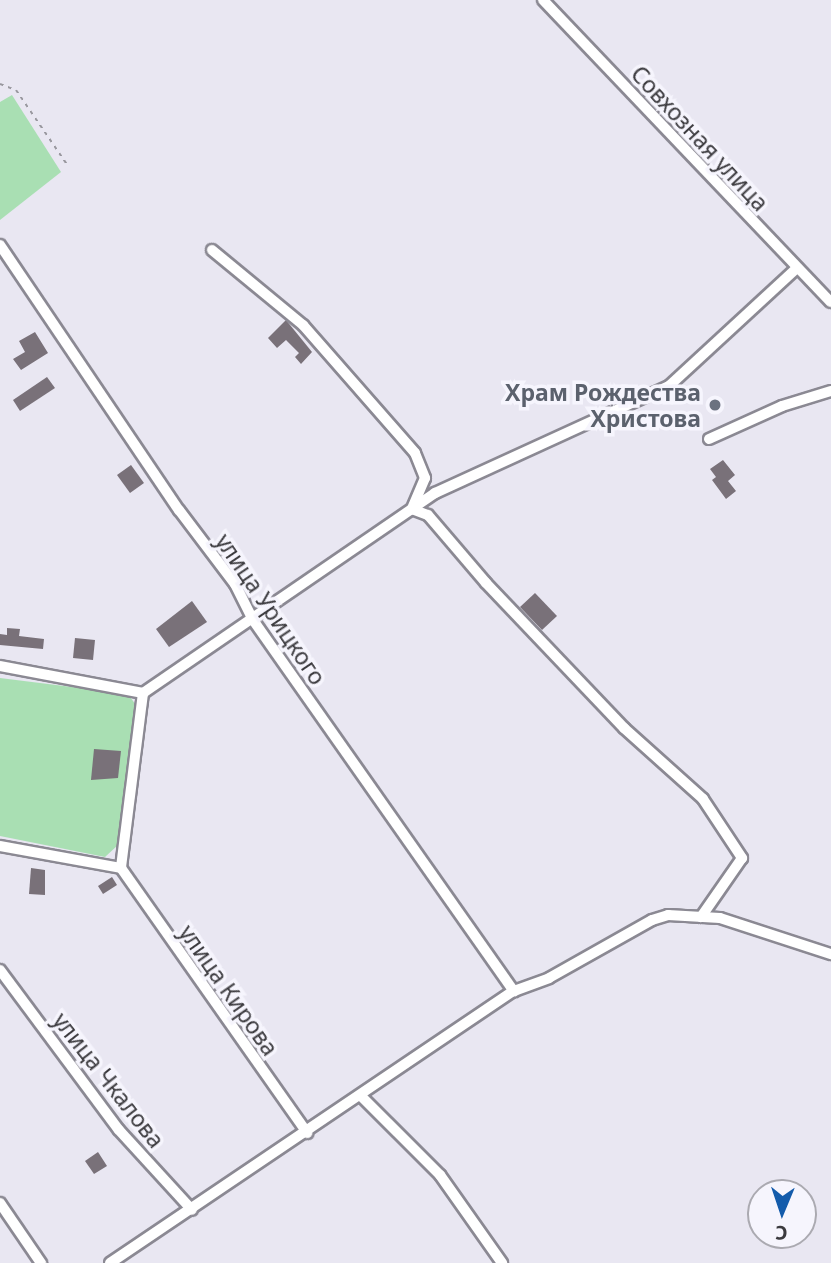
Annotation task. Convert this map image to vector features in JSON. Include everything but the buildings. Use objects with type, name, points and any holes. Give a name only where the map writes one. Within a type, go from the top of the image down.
[{"type":"street","name":"Совхозная улица","points":[[543,0],[831,302]]},
{"type":"street","name":"улица Урицкого","points":[[0,245],[179,510],[235,584],[253,620],[514,991]]},
{"type":"street","points":[[212,250],[303,325],[415,453],[425,478],[412,509]]},
{"type":"street","points":[[0,666],[143,693],[435,493],[542,441],[669,387],[796,268]]},
{"type":"street","points":[[709,439],[782,406],[831,391]]},
{"type":"street","points":[[412,509],[428,515],[486,583],[624,728],[709,808],[741,858],[701,917]]},
{"type":"street","points":[[0,846],[121,868],[143,693]]},
{"type":"street","name":"улица Кирова","points":[[121,868],[307,1133]]},
{"type":"street","points":[[110,1263],[362,1097],[514,991],[549,978],[652,920],[668,915],[720,918],[831,954]]},
{"type":"street","name":"улица Чкалова","points":[[0,970],[119,1130],[192,1210]]},
{"type":"street","points":[[362,1097],[440,1175],[502,1263]]},
{"type":"street","points":[[0,1203],[41,1263]]},
{"type":"path","points":[[0,85],[16,90],[68,166]]},
{"type":"green space","points":[[12,95],[61,172],[0,220],[0,102]]},
{"type":"green space","points":[[0,678],[128,694],[138,708],[118,845],[105,857],[0,836]]},
{"type":"place","name":"Храм Рождества Христова","points":[[715,405]]}]
